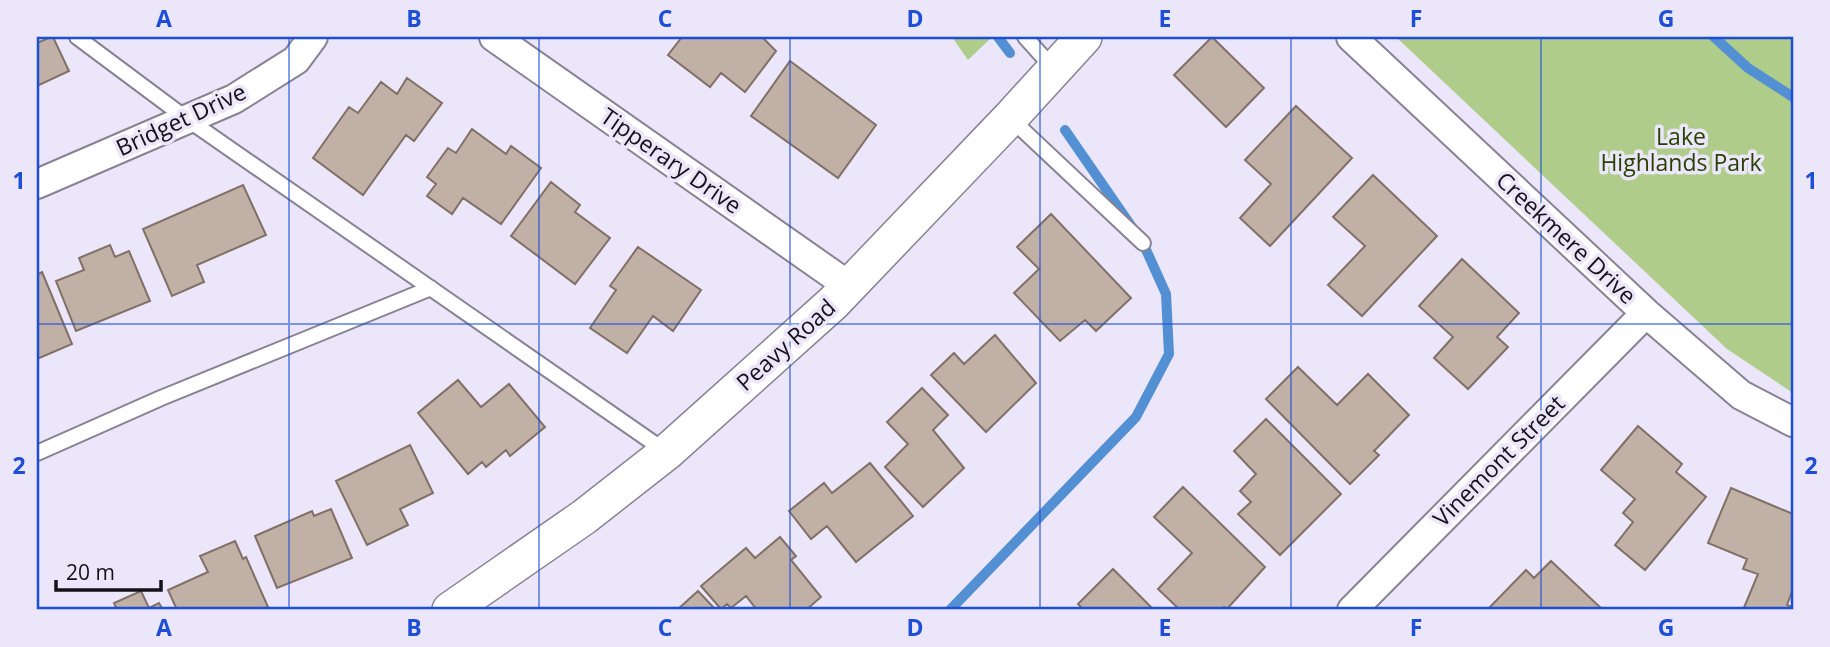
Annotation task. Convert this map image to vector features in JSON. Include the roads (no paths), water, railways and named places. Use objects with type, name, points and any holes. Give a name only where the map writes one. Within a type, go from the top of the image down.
[{"type":"street","name":"Bridget Drive","points":[[37,184],[234,99],[296,60],[313,37]]},
{"type":"street","name":"Tipperary Drive","points":[[494,37],[849,286]]},
{"type":"street","name":"Peavy Road","points":[[450,610],[584,517],[667,452],[833,303],[1084,37]]},
{"type":"street","name":"Creekmere Drive","points":[[1351,37],[1646,313],[1741,395],[1793,422]]},
{"type":"street","name":"Vinemont Street","points":[[1352,610],[1646,313]]},
{"type":"lane","points":[[77,37],[187,119],[667,452]]},
{"type":"lane","points":[[1025,37],[1054,69]]},
{"type":"lane","points":[[1010,118],[1143,243]]},
{"type":"lane","points":[[37,453],[161,398],[430,288]]},
{"type":"waterway","points":[[998,37],[1010,53]]},
{"type":"waterway","points":[[1714,37],[1748,68],[1793,97]]},
{"type":"waterway","points":[[950,610],[1136,417],[1169,354],[1166,294],[1143,243],[1065,130]]},
{"type":"park label","name":"Lake Highlands Park","points":[[1681,150]]}]
